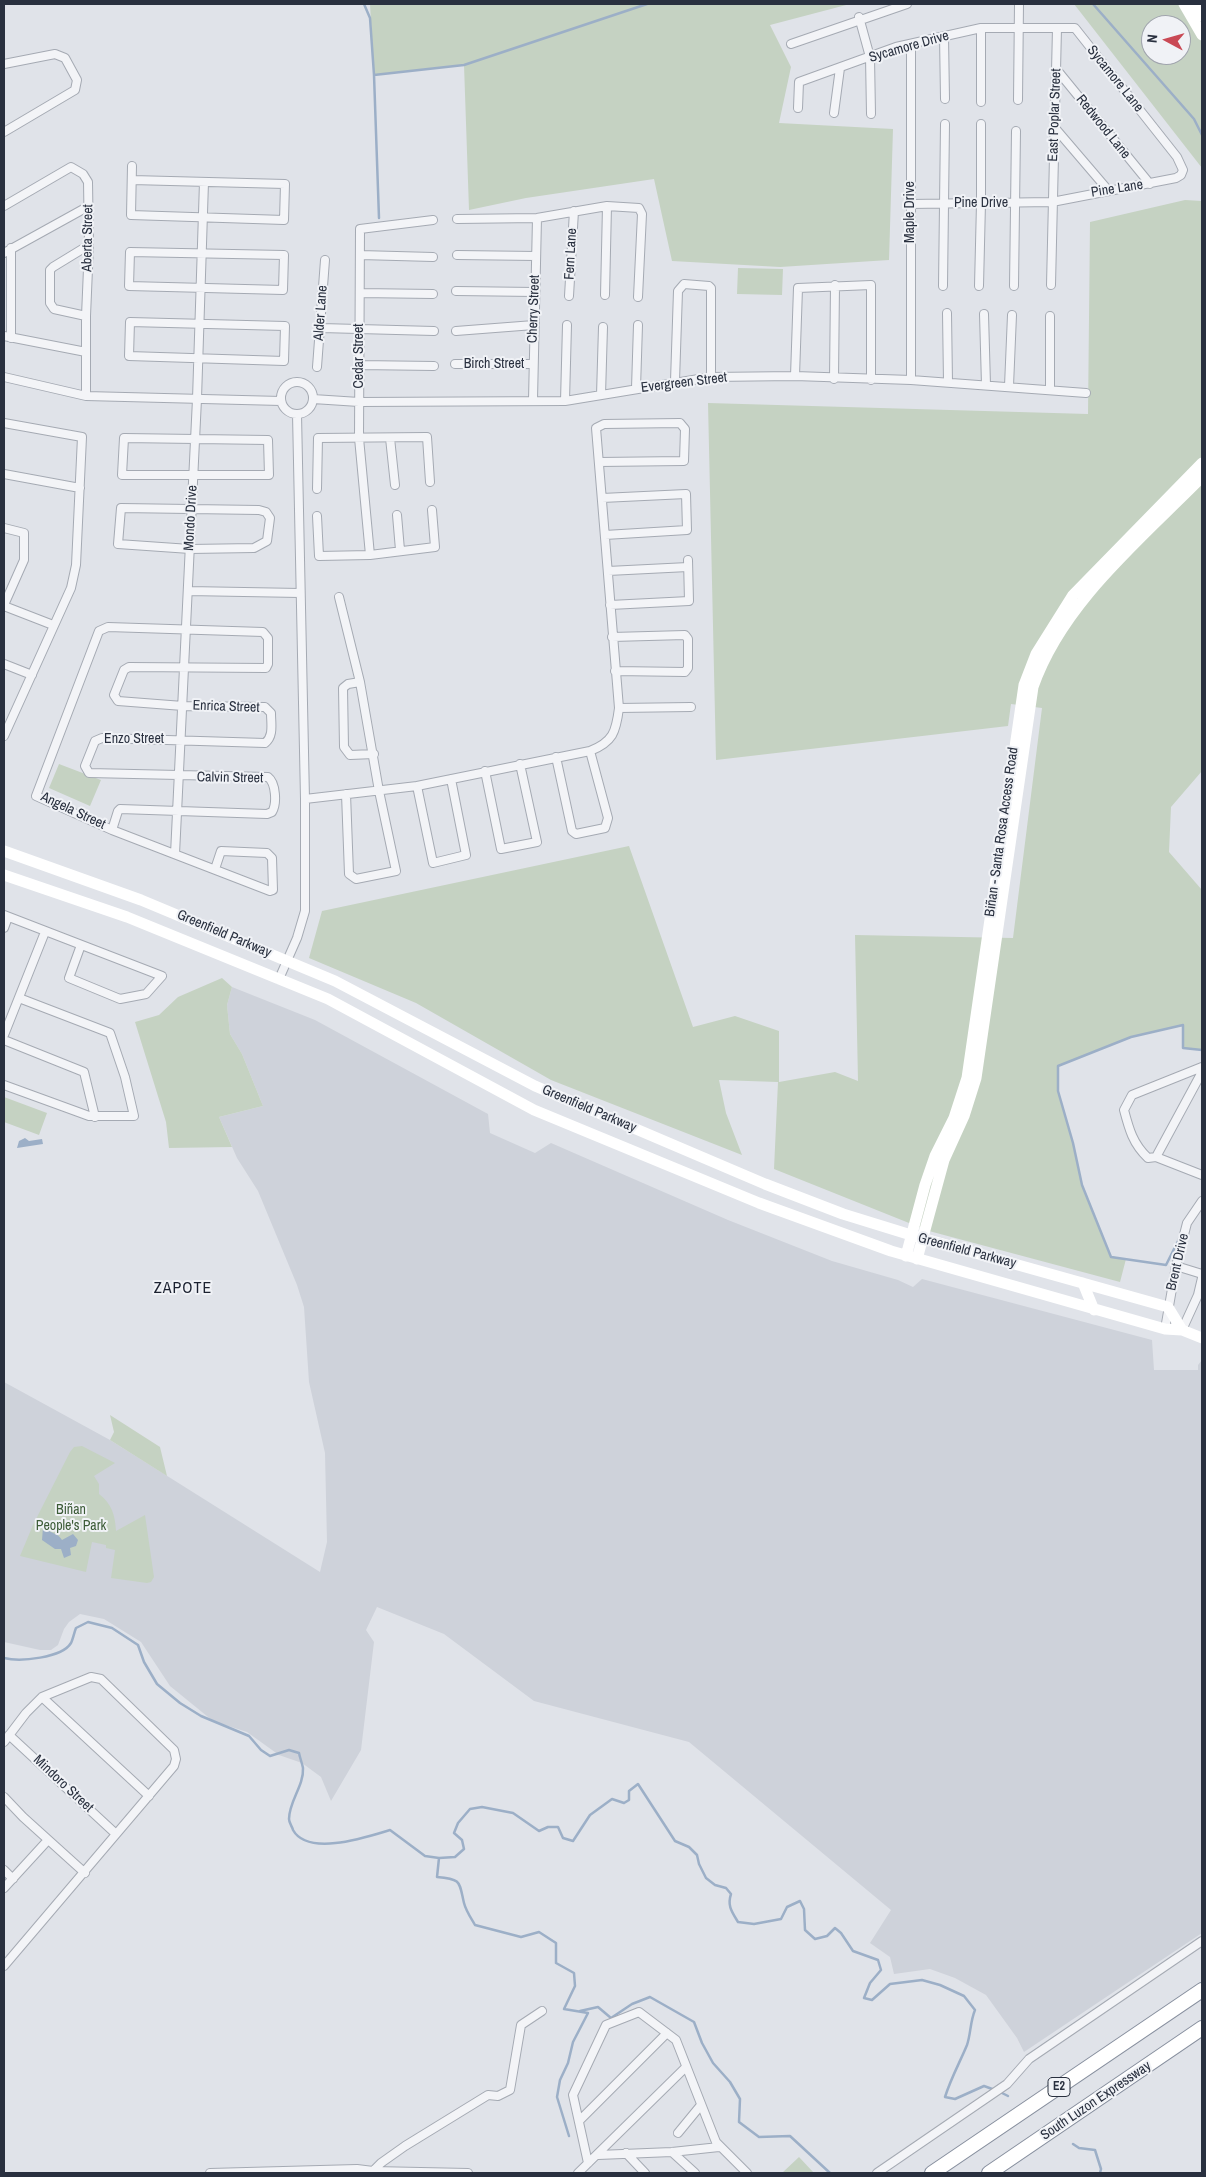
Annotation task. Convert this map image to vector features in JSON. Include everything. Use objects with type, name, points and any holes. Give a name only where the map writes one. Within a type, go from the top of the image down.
[{"type":"highway","name":"E2","points":[[932,2173],[1202,1990]]},
{"type":"highway","name":"South Luzon Expressway","points":[[989,2173],[1202,2028]]},
{"type":"main road","points":[[1189,5],[1202,16]]},
{"type":"main road","points":[[1189,5],[1202,35]]},
{"type":"main road","name":"Biñan - Santa Rosa Access Road","points":[[912,1258],[935,1156],[954,1118],[967,1078],[987,961],[1028,686],[1036,654],[1059,614],[1073,595],[1202,463]]},
{"type":"main road","name":"Biñan - Santa Rosa Access Road","points":[[1028,686],[1065,624],[1089,592],[1202,477]]},
{"type":"main road","name":"Greenfield Parkway","points":[[4,851],[141,900],[287,960],[343,985],[535,1086],[766,1184],[843,1214],[917,1237],[1168,1307]]},
{"type":"main road","name":"Greenfield Parkway","points":[[4,875],[126,917],[328,999],[534,1110],[759,1203],[912,1258],[1165,1329],[1182,1330],[1202,1338]]},
{"type":"main road","points":[[409,1042],[418,1025]]},
{"type":"main road","points":[[1083,1282],[1094,1310]]},
{"type":"main road","points":[[1168,1307],[1182,1330]]},
{"type":"street","points":[[790,44],[860,18],[908,4]]},
{"type":"street","points":[[1018,100],[1019,4]]},
{"type":"street","points":[[860,18],[870,57],[871,114]]},
{"type":"street","name":"Sycamore Drive","points":[[798,108],[799,82],[911,44],[980,28],[1019,27]]},
{"type":"street","name":"Sycamore Lane","points":[[1019,27],[1075,28],[1177,157],[1183,170],[1181,175]]},
{"type":"street","points":[[980,28],[981,102]]},
{"type":"street","name":"East Poplar Street","points":[[1051,285],[1057,28]]},
{"type":"street","points":[[944,36],[945,99]]},
{"type":"street","name":"Maple Drive","points":[[911,44],[911,380]]},
{"type":"street","points":[[4,64],[55,54],[66,58],[77,80],[75,90],[4,132]]},
{"type":"street","points":[[834,112],[840,68]]},
{"type":"street","name":"Redwood Lane","points":[[1057,70],[1150,184]]},
{"type":"street","points":[[943,286],[946,124]]},
{"type":"street","points":[[978,286],[981,124]]},
{"type":"street","points":[[1055,128],[1108,190]]},
{"type":"street","points":[[1014,286],[1016,131]]},
{"type":"street","points":[[132,166],[131,215],[284,220],[285,184],[132,180]]},
{"type":"street","name":"Aberta Street","points":[[4,206],[71,167],[83,174],[88,182],[90,245],[86,316],[86,396]]},
{"type":"street","name":"Pine Lane","points":[[1052,202],[1108,190],[1150,184],[1181,175]]},
{"type":"street","name":"Mondo Drive","points":[[176,854],[194,440],[198,399],[204,182]]},
{"type":"street","name":"Pine Drive","points":[[910,204],[1052,202]]},
{"type":"street","points":[[86,352],[7,337],[8,250],[90,206]]},
{"type":"street","points":[[605,295],[607,206]]},
{"type":"street","points":[[457,219],[537,218],[607,206],[639,208],[642,214],[638,297]]},
{"type":"street","name":"Fern Lane","points":[[569,296],[574,211]]},
{"type":"street","name":"Cherry Street","points":[[533,400],[537,218]]},
{"type":"street","name":"Cedar Street","points":[[370,555],[359,438],[360,229],[433,220]]},
{"type":"street","points":[[86,316],[52,307],[50,303],[50,270],[56,264],[90,245]]},
{"type":"street","points":[[130,252],[202,253],[284,255],[283,290],[128,286],[130,252]]},
{"type":"street","points":[[360,255],[433,257]]},
{"type":"street","points":[[457,255],[536,256]]},
{"type":"street","name":"Alder Lane","points":[[317,367],[325,260]]},
{"type":"street","points":[[675,381],[678,290],[684,284],[709,286],[711,288],[711,377]]},
{"type":"street","points":[[795,376],[798,288],[835,285],[871,286],[871,380]]},
{"type":"street","points":[[834,379],[835,285]]},
{"type":"street","points":[[456,291],[535,292]]},
{"type":"street","points":[[360,293],[434,294]]},
{"type":"street","points":[[947,313],[948,382]]},
{"type":"street","points":[[984,314],[986,385]]},
{"type":"street","points":[[1009,386],[1012,315]]},
{"type":"street","points":[[1050,316],[1050,390]]},
{"type":"street","points":[[130,322],[200,324],[285,326],[284,361],[129,356],[130,322]]},
{"type":"street","points":[[565,401],[567,325]]},
{"type":"street","points":[[636,388],[638,325]]},
{"type":"street","points":[[456,331],[534,326]]},
{"type":"street","points":[[601,395],[603,326]]},
{"type":"street","points":[[321,328],[434,331]]},
{"type":"street","name":"Birch Street","points":[[455,364],[533,364]]},
{"type":"street","points":[[359,365],[434,366]]},
{"type":"street","name":"Evergreen Street","points":[[313,399],[359,402],[565,401],[675,381],[711,377],[795,376],[948,382],[1086,393]]},
{"type":"street","points":[[4,377],[86,396],[281,400]]},
{"type":"street","points":[[296,382],[302,382],[310,389],[313,399],[310,408],[306,412],[297,414],[288,412],[281,400],[283,390],[296,382]]},
{"type":"street","points":[[279,979],[297,938],[305,911],[305,799],[297,414]]},
{"type":"street","points":[[4,423],[82,437],[76,565],[71,588],[5,730]]},
{"type":"street","points":[[305,799],[417,786],[590,750],[605,745],[613,734],[619,708],[596,428],[604,424],[680,423],[684,429],[684,461],[599,462]]},
{"type":"street","points":[[317,490],[318,438],[427,437],[430,482]]},
{"type":"street","points":[[124,438],[268,440],[269,475],[193,475],[122,475],[124,438]]},
{"type":"street","points":[[390,438],[395,485]]},
{"type":"street","points":[[4,474],[80,488]]},
{"type":"street","points":[[602,498],[686,494],[687,530],[605,535]]},
{"type":"street","points":[[121,508],[259,510],[266,512],[270,518],[267,541],[261,546],[254,548],[190,549],[118,544],[121,508]]},
{"type":"street","points":[[317,516],[319,556],[370,555],[435,547],[432,510]]},
{"type":"street","points":[[397,515],[400,550]]},
{"type":"street","points":[[4,528],[24,533],[24,560],[4,605],[53,625]]},
{"type":"street","points":[[608,571],[688,563],[689,602],[610,604]]},
{"type":"street","points":[[188,591],[300,593]]},
{"type":"street","points":[[339,596],[360,682],[379,791],[396,871],[356,879],[349,874],[346,794]]},
{"type":"street","name":"Angela Street","points":[[186,630],[108,627],[99,631],[36,796],[112,830],[270,892],[273,890],[272,858],[267,853],[222,851],[215,869]]},
{"type":"street","points":[[183,706],[118,701],[114,695],[126,668],[263,670],[268,664],[268,638],[263,632],[186,630]]},
{"type":"street","points":[[612,636],[685,635],[688,639],[688,668],[685,672],[615,671]]},
{"type":"street","points":[[4,664],[32,675]]},
{"type":"street","points":[[360,682],[348,684],[343,688],[344,747],[350,755],[374,754]]},
{"type":"street","name":"Enrica Street","points":[[182,740],[265,742],[271,735],[271,713],[265,707],[183,706]]},
{"type":"street","points":[[619,708],[691,707]]},
{"type":"street","name":"Enzo Street","points":[[180,777],[89,773],[85,766],[98,738],[182,740]]},
{"type":"street","points":[[556,757],[572,831],[576,834],[605,828],[608,818],[590,750]]},
{"type":"street","points":[[485,771],[501,849],[537,842],[520,764]]},
{"type":"street","name":"Calvin Street","points":[[112,830],[120,809],[268,814],[274,808],[274,784],[268,777],[180,777]]},
{"type":"street","points":[[417,786],[432,863],[466,855],[451,779]]},
{"type":"street","points":[[4,928],[6,916],[45,932],[82,945],[162,976],[146,994],[120,999],[68,978],[82,945]]},
{"type":"street","points":[[4,1035],[45,932]]},
{"type":"street","points":[[4,1085],[95,1117],[134,1116],[125,1077],[110,1034],[18,998]]},
{"type":"street","points":[[4,1040],[84,1072],[95,1117]]},
{"type":"street","points":[[1202,1067],[1132,1095],[1124,1110],[1131,1136],[1139,1150],[1148,1158],[1156,1156],[1202,1176]]},
{"type":"street","points":[[1156,1156],[1202,1072]]},
{"type":"street","name":"Brent Drive","points":[[1165,1329],[1176,1266],[1187,1222],[1202,1201]]},
{"type":"street","points":[[1176,1266],[1202,1274]]},
{"type":"street","name":"Brent Drive","points":[[1182,1330],[1200,1294],[1202,1278]]},
{"type":"street","points":[[4,1742],[26,1713],[42,1697],[91,1677],[101,1679],[174,1750],[176,1759],[174,1766],[4,1966]]},
{"type":"street","points":[[42,1697],[149,1796]]},
{"type":"street","name":"Mindoro Street","points":[[9,1735],[116,1834]]},
{"type":"street","points":[[4,1797],[84,1873]]},
{"type":"street","points":[[4,1888],[48,1840]]},
{"type":"street","points":[[4,1870],[12,1880]]},
{"type":"street","points":[[877,2173],[1006,2084],[1029,2059],[1202,1941]]},
{"type":"street","points":[[374,2172],[381,2163],[405,2146],[488,2096],[498,2096],[510,2090],[520,2029],[524,2023],[542,2011]]},
{"type":"street","points":[[588,2164],[573,2095],[606,2025],[639,2012],[676,2040],[719,2147],[748,2173]]},
{"type":"street","points":[[579,2121],[667,2033]]},
{"type":"street","points":[[578,2173],[686,2067]]},
{"type":"street","points":[[678,2132],[701,2105]]},
{"type":"street","points":[[598,2155],[672,2152],[719,2147]]},
{"type":"street","points":[[672,2152],[695,2173]]},
{"type":"street","points":[[626,2153],[640,2172]]},
{"type":"street","points":[[210,2173],[357,2169],[374,2172],[468,2173]]},
{"type":"shaded area","points":[[232,987],[315,1020],[488,1114],[490,1133],[535,1153],[551,1143],[728,1220],[832,1261],[898,1280],[913,1287],[922,1279],[1152,1340],[1154,1370],[1198,1370],[1198,1365],[1202,1360],[1202,1933],[1024,2052],[1017,2038],[986,1995],[955,1978],[930,1969],[894,1974],[890,1957],[870,1943],[891,1910],[689,1742],[534,1701],[444,1634],[377,1607],[366,1630],[374,1642],[361,1750],[331,1801],[321,1777],[302,1763],[279,1755],[247,1732],[213,1721],[170,1686],[141,1642],[104,1619],[80,1614],[69,1622],[58,1645],[51,1650],[40,1650],[4,1642],[4,1382],[110,1440],[320,1572],[327,1542],[325,1453],[309,1382],[304,1307],[297,1285],[258,1191],[237,1158],[219,1117],[263,1106],[242,1054],[230,1034],[227,1005]]},
{"type":"green space","points":[[370,4],[850,4],[770,25],[791,67],[779,123],[893,129],[889,260],[780,267],[672,261],[654,179],[526,198],[469,210],[464,65],[374,75]]},
{"type":"green space","points":[[1074,4],[1202,4],[1202,168]]},
{"type":"green space","points":[[1185,200],[1202,201],[1202,771],[1171,807],[1169,852],[1202,890],[1202,1050],[1183,1048],[1182,1025],[1131,1037],[1058,1066],[1058,1091],[1073,1143],[1082,1185],[1111,1256],[1126,1259],[1120,1282],[929,1231],[774,1169],[778,1082],[719,1080],[726,1113],[742,1155],[551,1080],[416,1003],[309,958],[322,911],[629,846],[693,1027],[735,1016],[779,1031],[779,1082],[835,1072],[858,1081],[855,935],[1013,938],[1042,708],[1011,704],[1008,726],[716,760],[708,403],[1088,414],[1090,222]]},
{"type":"green space","points":[[738,268],[783,269],[782,295],[737,294]]},
{"type":"green space","points":[[59,764],[101,780],[90,806],[49,788]]},
{"type":"green space","points":[[222,978],[232,987],[227,1005],[230,1034],[242,1054],[263,1106],[219,1117],[232,1147],[169,1148],[166,1122],[135,1022],[159,1015],[178,997]]},
{"type":"green space","points":[[4,1097],[47,1113],[39,1135],[4,1122]]},
{"type":"green space","points":[[110,1415],[160,1447],[167,1476],[110,1440],[114,1432]]},
{"type":"green space","name":"Biñan People's Park","points":[[82,1446],[115,1463],[94,1476],[99,1484],[99,1494],[112,1510],[116,1531],[145,1515],[154,1577],[151,1582],[111,1578],[115,1550],[106,1548],[106,1545],[92,1542],[86,1572],[20,1556],[33,1525],[70,1452],[74,1447]]},
{"type":"green space","points":[[799,2157],[814,2173],[782,2173]]},
{"type":"water","points":[[25,1138],[29,1141],[42,1139],[43,1144],[17,1148],[19,1141]]},
{"type":"water","points":[[43,1527],[62,1540],[73,1534],[78,1540],[76,1546],[70,1548],[71,1555],[64,1558],[61,1549],[55,1549],[42,1540]]},
{"type":"waterway","points":[[364,4],[370,18],[374,75],[464,65],[647,4]]},
{"type":"waterway","points":[[1093,4],[1194,119],[1202,135]]},
{"type":"waterway","points":[[374,75],[379,218]]},
{"type":"waterway","points":[[1179,1239],[1166,1265],[1111,1257],[1082,1185],[1073,1143],[1058,1091],[1058,1066],[1131,1037],[1183,1025],[1183,1048],[1202,1050]]},
{"type":"waterway","points":[[4,1658],[40,1658],[59,1652],[71,1643],[76,1628],[88,1622],[112,1628],[138,1645],[144,1662],[157,1684],[180,1703],[201,1716],[249,1736],[261,1750],[270,1756],[289,1750],[299,1753],[303,1775],[291,1806],[289,1820],[293,1830],[301,1838],[311,1842],[324,1844],[338,1843],[390,1830],[425,1856],[439,1858],[455,1857],[464,1849],[462,1840],[454,1833],[458,1823],[470,1809],[482,1807],[513,1813],[539,1831],[548,1827],[558,1827],[563,1838],[573,1841],[590,1815],[612,1799],[624,1803],[629,1800],[629,1791],[638,1784],[675,1841],[689,1847],[697,1855],[706,1878],[715,1885],[726,1888],[731,1894],[730,1905],[738,1922],[754,1924],[781,1919],[787,1907],[800,1901],[804,1909],[805,1930],[815,1939],[827,1936],[835,1928],[841,1933],[853,1951],[878,1960],[881,1970],[870,1983],[864,1998],[872,2000],[890,1984],[922,1980],[940,1985],[964,1996],[975,2010],[967,2045],[945,2097],[955,2099],[984,2086],[995,2090]]},
{"type":"waterway","points":[[439,1858],[437,1877],[451,1879],[458,1883],[466,1909],[475,1925],[521,1937],[539,1932],[556,1943],[556,1963],[574,1973],[575,1986],[564,2009],[588,2013],[573,2042],[568,2063],[560,2080],[557,2097],[569,2136]]},
{"type":"waterway","points":[[580,2011],[598,2007],[611,2018],[632,2004],[650,1997],[694,2022],[702,2043],[713,2063],[730,2082],[740,2099],[739,2122],[759,2137],[790,2136],[830,2173]]},
{"type":"waterway","points":[[1000,2092],[1008,2096]]},
{"type":"waterway","points":[[1073,2144],[1079,2148],[1095,2150],[1101,2169],[1100,2173]]},
{"type":"district","name":"ZAPOTE","points":[[183,1289]]}]
